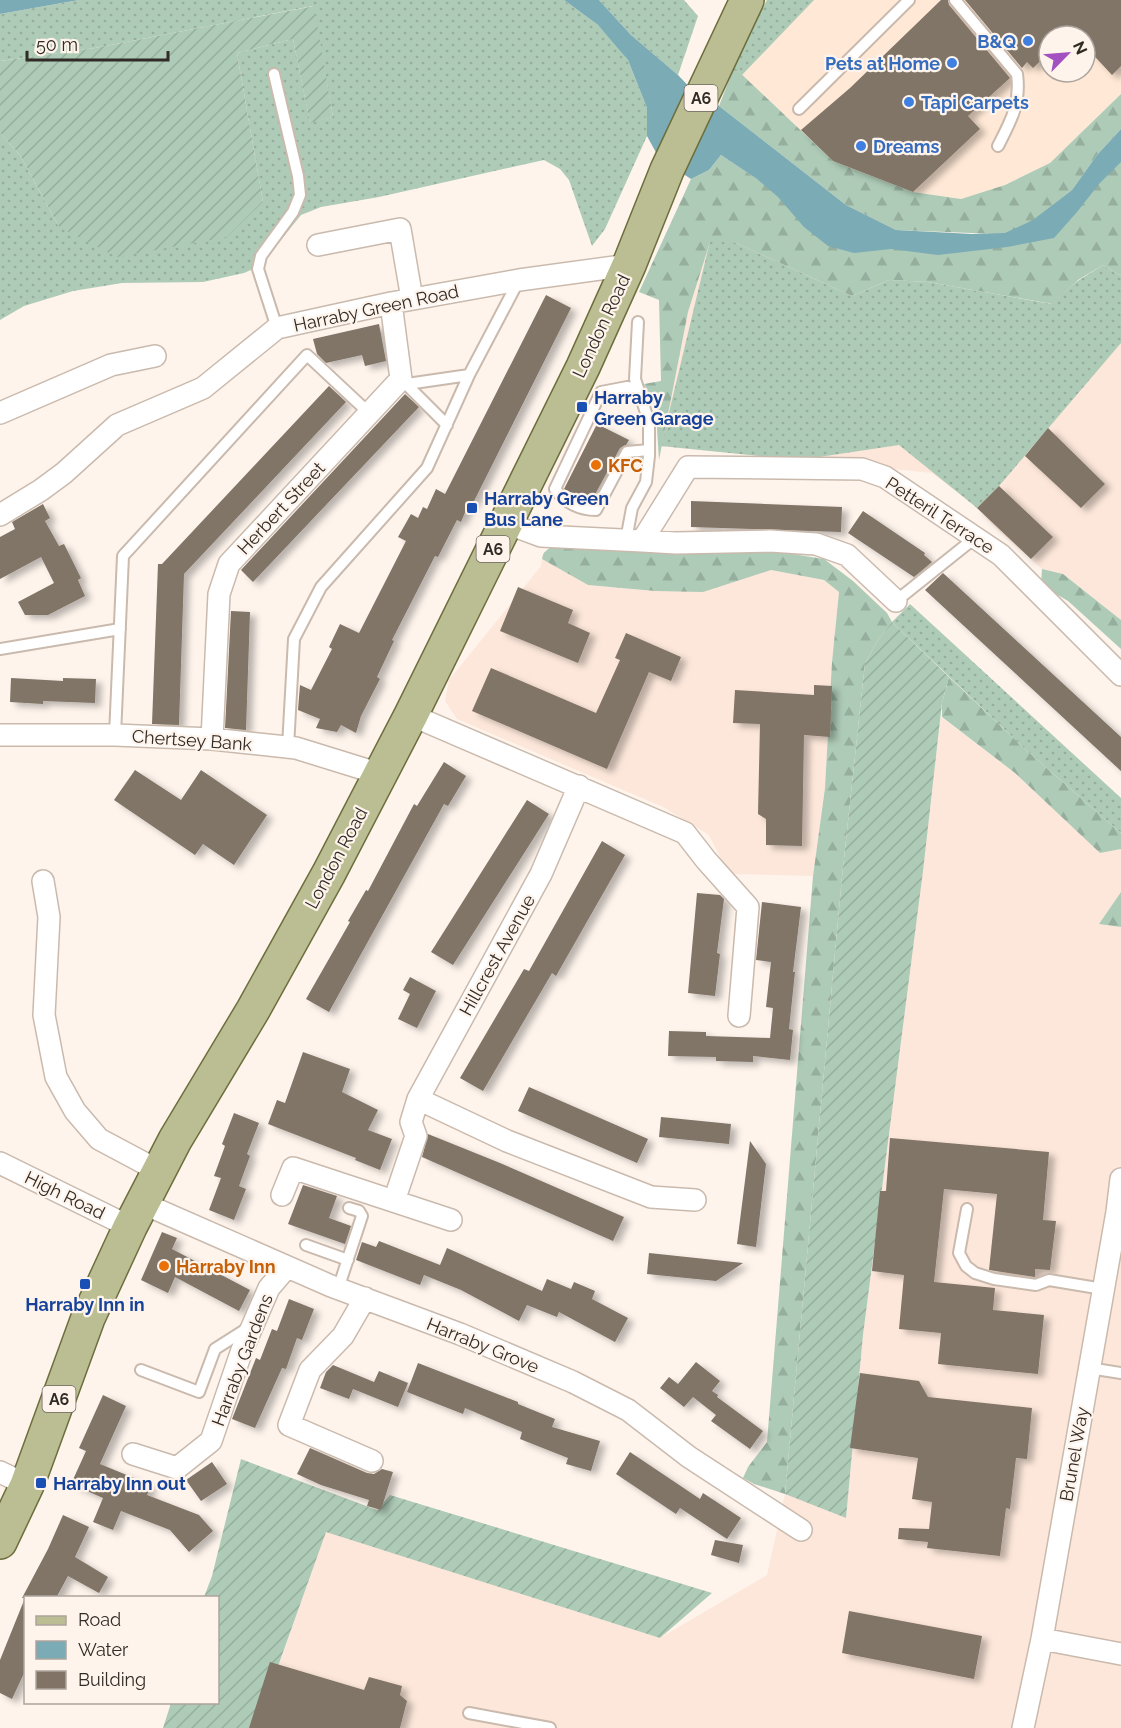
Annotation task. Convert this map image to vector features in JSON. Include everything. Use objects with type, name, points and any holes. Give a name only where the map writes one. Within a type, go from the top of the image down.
[{"type":"main road","name":"London Road","points":[[0,1542],[14,1478],[136,1215],[159,1170],[253,1010],[329,873],[411,715],[583,367],[629,265],[667,170],[738,8]]},
{"type":"street","points":[[318,245],[400,229],[412,299]]},
{"type":"street","name":"Harraby Green Road","points":[[0,515],[41,490],[117,425],[203,388],[277,328],[412,299],[519,280],[629,265]]},
{"type":"street","points":[[391,303],[404,382]]},
{"type":"street","points":[[0,413],[111,365],[155,356]]},
{"type":"street","name":"Herbert Street","points":[[212,739],[219,594],[229,564],[369,413],[404,382]]},
{"type":"street","name":"Petteril Terrace","points":[[634,541],[688,467],[862,470],[885,477],[1002,555],[1121,675]]},
{"type":"street","points":[[506,523],[541,536],[676,543],[770,541],[816,544],[847,555],[896,601]]},
{"type":"street","points":[[411,715],[685,833],[748,908],[739,1016]]},
{"type":"street","name":"Chertsey Bank","points":[[0,735],[115,735],[212,739],[288,747],[380,774]]},
{"type":"street","name":"Hillcrest Avenue","points":[[394,1201],[416,1136],[411,1122],[418,1099],[541,874],[579,786]]},
{"type":"street","points":[[43,881],[49,917],[44,1015],[56,1077],[75,1111],[99,1139],[159,1170]]},
{"type":"street","points":[[418,1099],[507,1141],[651,1197],[695,1200]]},
{"type":"street","name":"High Road","points":[[0,1163],[136,1215]]},
{"type":"street","points":[[282,1195],[293,1168],[451,1220]]},
{"type":"street","name":"Brunel Way","points":[[1023,1728],[1042,1639],[1103,1289],[1114,1264],[1121,1179]]},
{"type":"street","name":"Harraby Grove","points":[[136,1215],[287,1267],[460,1334],[573,1382],[628,1410],[689,1457],[801,1530]]},
{"type":"street","name":"Harraby Gardens","points":[[133,1454],[177,1468],[211,1441],[242,1350],[269,1288],[287,1267]]},
{"type":"street","points":[[365,1298],[344,1336],[310,1370],[289,1425],[372,1461]]},
{"type":"street","points":[[1042,1639],[1121,1654]]},
{"type":"lane","points":[[799,109],[909,0]]},
{"type":"lane","points":[[955,0],[1017,75],[1019,90],[1013,116],[998,146]]},
{"type":"lane","points":[[274,74],[298,176],[300,195],[293,212],[261,256],[258,269],[277,328]]},
{"type":"lane","points":[[288,747],[294,639],[321,587],[427,468],[469,375],[519,280]]},
{"type":"lane","points":[[634,541],[632,508],[646,482],[649,450],[649,422],[635,379],[638,322]]},
{"type":"lane","points":[[115,735],[123,556],[307,354],[369,413]]},
{"type":"lane","points":[[404,382],[469,375]]},
{"type":"lane","points":[[404,382],[447,425]]},
{"type":"lane","points":[[638,388],[627,387],[601,392],[555,489],[570,503],[588,510],[596,510],[627,452],[649,450]]},
{"type":"lane","points":[[896,601],[976,537]]},
{"type":"lane","points":[[0,649],[120,628]]},
{"type":"lane","points":[[339,1289],[362,1216],[358,1211],[349,1208]]},
{"type":"lane","points":[[967,1209],[959,1253],[966,1266],[975,1273],[994,1279],[1036,1285],[1049,1280],[1103,1289]]},
{"type":"lane","points":[[306,1245],[348,1260]]},
{"type":"lane","points":[[141,1370],[199,1392],[215,1349],[253,1325]]},
{"type":"lane","points":[[1089,1368],[1121,1373]]},
{"type":"lane","points":[[469,1713],[550,1728]]},
{"type":"shaded area","points":[[766,0],[1121,0],[1121,94],[1050,163],[1005,185],[961,199],[913,192],[833,161],[734,67]]},
{"type":"shaded area","points":[[710,241],[738,243],[852,296],[1051,304],[1076,282],[1121,276],[1121,620],[1063,574],[1042,569],[999,531],[973,504],[932,473],[661,446],[688,312]]},
{"type":"shaded area","points":[[542,559],[588,585],[655,591],[739,579],[771,570],[824,580],[839,592],[832,662],[825,788],[813,876],[732,874],[724,865],[709,835],[663,807],[457,719],[445,701],[449,680],[541,566]]},
{"type":"shaded area","points":[[941,717],[1015,773],[1100,853],[1121,849],[1121,892],[1099,924],[1121,927],[1121,1728],[257,1728],[326,1531],[660,1638],[767,1575],[785,1494],[846,1518],[863,1335]]},
{"type":"green space","points":[[79,0],[564,0],[598,25],[628,60],[647,108],[647,136],[605,229],[592,246],[569,180],[560,169],[544,160],[379,197],[321,207],[301,215],[260,266],[244,273],[203,282],[122,283],[73,291],[24,306],[0,320],[0,133],[20,155],[59,227],[263,202],[237,53],[293,39],[310,122],[333,117],[313,6],[95,48],[0,61],[0,14]]},
{"type":"green space","points":[[599,0],[684,0],[698,16],[678,75],[631,35]]},
{"type":"green space","points":[[767,0],[814,0],[742,75],[734,67]]},
{"type":"green space","points":[[314,6],[333,117],[310,123],[293,39],[237,53],[263,202],[227,237],[117,257],[59,227],[20,155],[0,133],[0,61],[95,48]]},
{"type":"green space","points":[[734,67],[833,161],[913,192],[961,199],[1005,185],[1050,163],[1121,94],[1121,129],[1097,155],[1072,190],[1049,208],[1121,160],[1121,276],[1103,265],[1078,280],[1052,304],[928,282],[889,280],[852,296],[734,242],[710,242],[688,312],[659,460],[656,413],[644,384],[661,381],[659,300],[639,292],[691,179],[709,170],[721,155],[851,241],[996,234],[896,230],[846,205],[719,106]]},
{"type":"green space","points":[[710,241],[734,242],[852,296],[889,280],[928,282],[1051,304],[1076,282],[1103,265],[1121,276],[1121,343],[999,486],[977,508],[899,445],[799,460],[661,446]]},
{"type":"green space","points":[[647,531],[824,559],[853,581],[887,613],[892,622],[879,638],[865,663],[842,877],[785,1494],[743,1478],[748,1467],[767,1442],[813,876],[825,788],[832,662],[839,592],[824,580],[771,570],[703,592],[655,591],[588,585],[542,559],[546,551],[564,543]]},
{"type":"green space","points":[[1042,569],[1063,574],[1121,620],[1121,649],[1068,601],[1041,585]]},
{"type":"green space","points":[[910,604],[1121,798],[1121,833],[1025,749],[892,622]]},
{"type":"green space","points":[[892,622],[949,677],[942,703],[923,871],[863,1335],[846,1518],[785,1494],[842,877],[865,663],[879,638]]},
{"type":"green space","points":[[949,677],[1025,749],[1121,833],[1121,849],[1100,853],[1015,773],[942,717],[942,703]]},
{"type":"green space","points":[[1121,892],[1121,927],[1099,924]]},
{"type":"green space","points":[[241,1459],[377,1510],[390,1495],[712,1593],[660,1638],[326,1532],[256,1728],[163,1728],[171,1704],[219,1704],[219,1596],[204,1596],[212,1576]]},
{"type":"water","points":[[0,0],[79,0],[0,14]]},
{"type":"water","points":[[564,0],[599,0],[631,35],[678,75],[696,94],[719,106],[846,205],[896,230],[972,234],[1005,233],[1033,220],[1072,190],[1097,155],[1121,129],[1121,162],[1099,184],[1054,238],[1007,247],[938,255],[891,249],[854,253],[828,246],[804,227],[778,197],[757,179],[721,155],[709,170],[691,179],[659,158],[647,136],[647,108],[628,60],[598,25]]},
{"type":"building","points":[[941,0],[948,0],[949,5],[1010,78],[968,116],[980,129],[913,192],[833,161],[801,130],[850,88]]},
{"type":"building","name":"B&Q","points":[[965,0],[1121,0],[1121,66],[1112,75],[1097,59],[1097,24],[1037,24],[1037,64],[1033,68],[1027,62],[1022,68]]},
{"type":"building","points":[[546,295],[571,308],[472,505],[469,503],[461,522],[457,520],[438,557],[435,556],[392,640],[394,641],[377,677],[380,679],[361,716],[356,733],[341,725],[337,732],[316,728],[320,719],[298,710],[300,685],[311,690],[332,649],[329,647],[340,624],[359,633],[406,541],[398,537],[411,514],[418,518],[423,507],[427,509],[436,489],[445,494]]},
{"type":"building","points":[[379,324],[386,361],[365,366],[362,355],[326,363],[317,354],[313,339]]},
{"type":"building","points":[[329,386],[346,402],[184,574],[179,725],[152,724],[158,564],[162,564]]},
{"type":"building","points":[[405,394],[419,407],[253,582],[241,570]]},
{"type":"building","name":"KFC","points":[[597,424],[629,440],[620,448],[591,502],[564,489]]},
{"type":"building","points":[[1048,428],[1105,484],[1081,508],[1025,456]]},
{"type":"building","points":[[999,486],[1053,537],[1031,559],[977,508]]},
{"type":"building","points":[[691,501],[842,507],[841,532],[691,527]]},
{"type":"building","points":[[43,504],[50,518],[45,521],[59,546],[64,544],[81,578],[78,580],[85,596],[48,615],[25,615],[18,602],[54,583],[41,557],[0,579],[0,537],[15,529],[12,522]]},
{"type":"building","points":[[863,511],[925,553],[924,555],[932,562],[914,577],[848,533]]},
{"type":"building","points":[[943,573],[1121,737],[1121,771],[925,590]]},
{"type":"building","points":[[518,587],[573,610],[568,623],[590,633],[578,663],[500,631]]},
{"type":"building","points":[[231,611],[250,612],[246,730],[225,728]]},
{"type":"building","points":[[626,633],[681,657],[671,681],[649,672],[607,769],[472,711],[491,668],[596,713],[620,660],[615,658]]},
{"type":"building","points":[[11,678],[63,681],[63,678],[96,679],[95,703],[10,702]]},
{"type":"building","points":[[814,685],[832,686],[830,737],[804,735],[802,846],[766,845],[766,819],[758,814],[760,724],[733,723],[735,690],[814,695]]},
{"type":"building","points":[[444,762],[466,776],[448,806],[444,804],[329,1012],[306,999],[350,922],[348,921],[366,890],[368,891],[414,804],[417,806]]},
{"type":"building","points":[[135,770],[181,800],[201,770],[267,815],[234,865],[203,844],[195,855],[114,800]]},
{"type":"building","points":[[527,800],[549,814],[453,965],[431,952]]},
{"type":"building","points":[[602,841],[625,855],[556,976],[552,973],[483,1091],[460,1078],[524,969],[529,971]]},
{"type":"building","points":[[697,893],[720,895],[724,899],[717,953],[720,954],[715,996],[688,993]]},
{"type":"building","points":[[762,902],[801,907],[793,972],[795,972],[789,1029],[793,1030],[790,1060],[753,1056],[753,1062],[716,1061],[716,1057],[668,1056],[669,1031],[706,1032],[706,1036],[770,1038],[773,1008],[766,1007],[771,962],[756,960]]},
{"type":"building","points":[[410,977],[436,991],[417,1028],[398,1019],[410,994],[403,990]]},
{"type":"building","points":[[303,1052],[350,1069],[342,1092],[378,1110],[368,1130],[392,1139],[380,1170],[355,1160],[356,1158],[268,1124],[277,1100],[285,1103]]},
{"type":"building","points":[[529,1087],[648,1139],[637,1163],[518,1111]]},
{"type":"building","points":[[234,1113],[259,1123],[247,1154],[250,1156],[239,1186],[246,1189],[234,1220],[209,1210],[221,1178],[214,1176],[225,1146],[222,1144]]},
{"type":"building","points":[[661,1117],[731,1124],[729,1144],[659,1137]]},
{"type":"building","points":[[428,1134],[624,1217],[613,1241],[422,1157]]},
{"type":"building","points":[[890,1138],[1049,1152],[1043,1220],[1056,1221],[1050,1270],[1035,1269],[1035,1277],[989,1270],[997,1194],[944,1189],[934,1282],[995,1288],[993,1310],[1044,1315],[1038,1374],[938,1364],[941,1333],[899,1329],[904,1275],[872,1271],[880,1191],[886,1191]]},
{"type":"building","points":[[750,1141],[766,1164],[756,1247],[737,1244]]},
{"type":"building","points":[[303,1185],[337,1196],[329,1218],[351,1226],[345,1244],[288,1224]]},
{"type":"building","points":[[162,1232],[177,1238],[172,1249],[250,1290],[239,1311],[175,1277],[168,1293],[141,1280]]},
{"type":"building","points":[[379,1241],[440,1265],[447,1248],[542,1291],[547,1279],[571,1289],[574,1282],[595,1291],[592,1299],[628,1318],[615,1342],[559,1312],[557,1317],[527,1305],[519,1321],[461,1290],[424,1275],[420,1285],[356,1260],[362,1242],[376,1247]]},
{"type":"building","points":[[649,1253],[743,1263],[716,1281],[647,1274]]},
{"type":"building","points":[[289,1299],[314,1309],[302,1340],[297,1338],[286,1369],[282,1368],[255,1428],[232,1419],[256,1358],[260,1360],[272,1329],[277,1331]]},
{"type":"building","points":[[696,1362],[720,1381],[712,1391],[718,1395],[717,1397],[763,1431],[750,1449],[711,1421],[716,1415],[693,1397],[684,1407],[660,1388],[669,1377],[678,1384]]},
{"type":"building","points":[[418,1363],[555,1419],[552,1427],[600,1441],[591,1471],[566,1464],[568,1458],[520,1439],[522,1432],[465,1408],[463,1414],[407,1392]]},
{"type":"building","points":[[333,1365],[374,1382],[379,1371],[408,1383],[398,1407],[353,1389],[349,1399],[320,1388],[326,1372]]},
{"type":"building","points":[[860,1373],[919,1381],[928,1397],[1032,1408],[1027,1459],[1016,1458],[1010,1509],[1006,1508],[1000,1556],[927,1548],[928,1542],[898,1539],[899,1528],[929,1529],[932,1502],[912,1499],[918,1458],[850,1448]]},
{"type":"building","points":[[103,1395],[126,1406],[100,1464],[151,1485],[147,1495],[199,1515],[213,1531],[189,1552],[170,1530],[121,1511],[113,1530],[93,1522],[103,1498],[71,1484],[86,1451],[79,1448]]},
{"type":"building","points":[[310,1448],[367,1473],[374,1474],[382,1469],[393,1472],[381,1510],[367,1506],[369,1500],[321,1485],[297,1474]]},
{"type":"building","points":[[630,1452],[700,1499],[703,1493],[741,1518],[727,1539],[680,1508],[676,1514],[616,1474]]},
{"type":"building","points":[[212,1462],[227,1484],[201,1501],[186,1480]]},
{"type":"building","points":[[63,1515],[89,1527],[75,1557],[108,1577],[99,1593],[68,1576],[57,1596],[24,1596],[22,1598]]},
{"type":"building","points":[[715,1540],[743,1545],[739,1563],[711,1555]]},
{"type":"building","points":[[24,1600],[24,1673],[12,1699],[0,1693],[0,1660]]},
{"type":"building","points":[[849,1611],[982,1636],[974,1679],[842,1653]]},
{"type":"building","points":[[270,1662],[364,1690],[369,1677],[402,1686],[400,1695],[407,1701],[400,1728],[249,1728]]},
{"type":"place","name":"B&Q","points":[[1028,41]]},
{"type":"place","name":"Pets at Home","points":[[952,63]]},
{"type":"place","name":"Tapi Carpets","points":[[909,102]]},
{"type":"place","name":"Dreams","points":[[861,146]]},
{"type":"place","name":"Harraby Green Garage","points":[[582,407]]},
{"type":"place","name":"KFC","points":[[596,465]]},
{"type":"place","name":"Harraby Green Bus Lane","points":[[472,508]]},
{"type":"place","name":"Harraby Inn","points":[[164,1266]]},
{"type":"place","name":"Harraby Inn in","points":[[85,1284]]},
{"type":"place","name":"Harraby Inn out","points":[[41,1483]]}]
